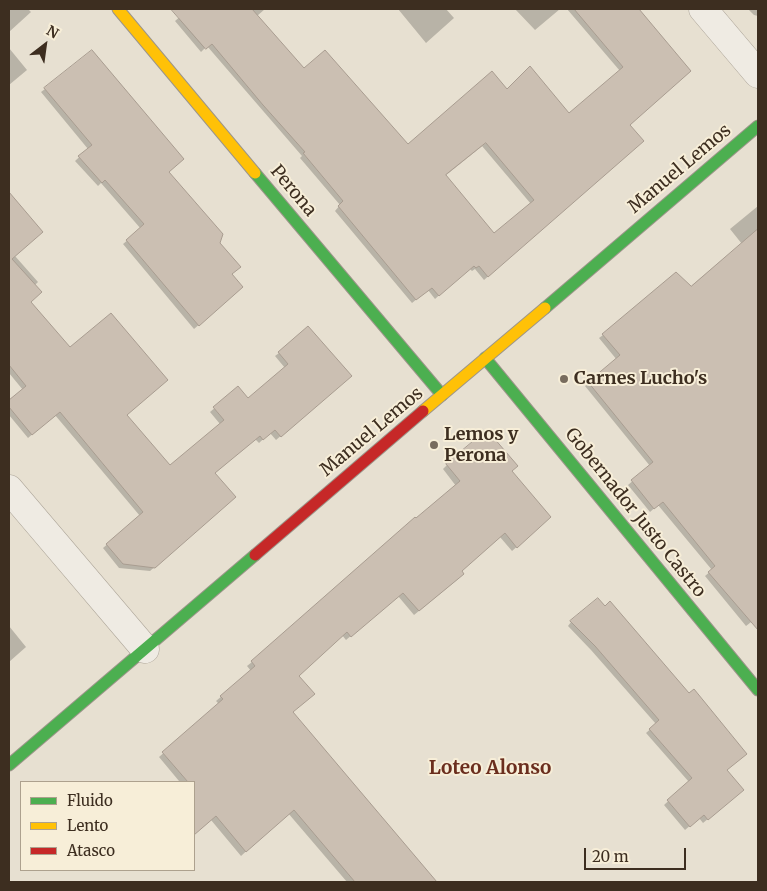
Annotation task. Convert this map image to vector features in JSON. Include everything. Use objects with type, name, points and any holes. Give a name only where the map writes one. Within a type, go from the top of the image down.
[{"type":"street","name":"Perona","points":[[118,9],[442,395]]},
{"type":"street","points":[[703,9],[758,74]]},
{"type":"street","name":"Manuel Lemos","points":[[9,765],[758,126]]},
{"type":"street","name":"Gobernador Justo Castro","points":[[485,358],[758,690]]},
{"type":"street","points":[[9,489],[145,649]]},
{"type":"building","points":[[171,9],[252,9],[304,68],[325,50],[408,144],[492,71],[507,89],[530,66],[569,113],[623,67],[574,9],[639,9],[691,71],[630,125],[644,141],[488,277],[479,266],[476,268],[474,266],[439,296],[432,288],[416,300],[338,206],[343,201],[303,153],[305,152],[212,44],[206,49]],"holes":[[[486,143],[534,200],[494,233],[446,175]]]},
{"type":"building","points":[[92,50],[184,159],[169,172],[223,234],[220,243],[241,267],[232,274],[243,287],[199,326],[126,240],[144,224],[105,180],[102,183],[78,156],[92,145],[44,88]]},
{"type":"building","points":[[9,192],[43,232],[12,259],[42,292],[31,302],[70,347],[111,313],[168,380],[127,415],[170,465],[224,420],[213,407],[238,386],[248,398],[288,364],[278,352],[308,326],[352,376],[281,437],[275,430],[263,440],[260,436],[215,473],[236,497],[155,568],[123,564],[106,544],[143,512],[60,412],[32,435],[9,407],[9,400],[26,386],[9,365]]},
{"type":"building","points":[[758,229],[758,630],[708,572],[715,566],[663,502],[654,509],[631,480],[653,462],[588,382],[620,355],[602,334],[676,272],[691,286]]},
{"type":"building","points":[[487,430],[518,466],[512,471],[551,517],[517,548],[505,533],[462,571],[464,574],[419,611],[403,593],[351,637],[347,632],[299,676],[315,694],[293,712],[437,882],[355,882],[294,810],[246,852],[216,816],[195,834],[195,781],[187,781],[162,752],[223,699],[220,696],[255,666],[251,661],[415,517],[460,481],[446,464]]},
{"type":"building","points":[[598,598],[605,606],[610,601],[689,693],[694,689],[747,754],[727,770],[744,790],[708,820],[704,815],[690,827],[667,800],[692,778],[649,729],[659,720],[595,646],[570,621]]},
{"type":"traffic: fast","points":[[545,308],[758,126]]},
{"type":"traffic: fast","points":[[255,173],[442,395]]},
{"type":"traffic: fast","points":[[485,358],[758,690]]},
{"type":"traffic: fast","points":[[9,765],[255,555]]},
{"type":"traffic: slow","points":[[118,9],[255,173]]},
{"type":"traffic: slow","points":[[423,411],[545,308]]},
{"type":"traffic: jam","points":[[255,555],[423,411]]},
{"type":"place","name":"Carnes Lucho's","points":[[564,379]]},
{"type":"place","name":"Lemos y Perona","points":[[434,445]]},
{"type":"district","name":"Loteo Alonso","points":[[490,769]]}]
